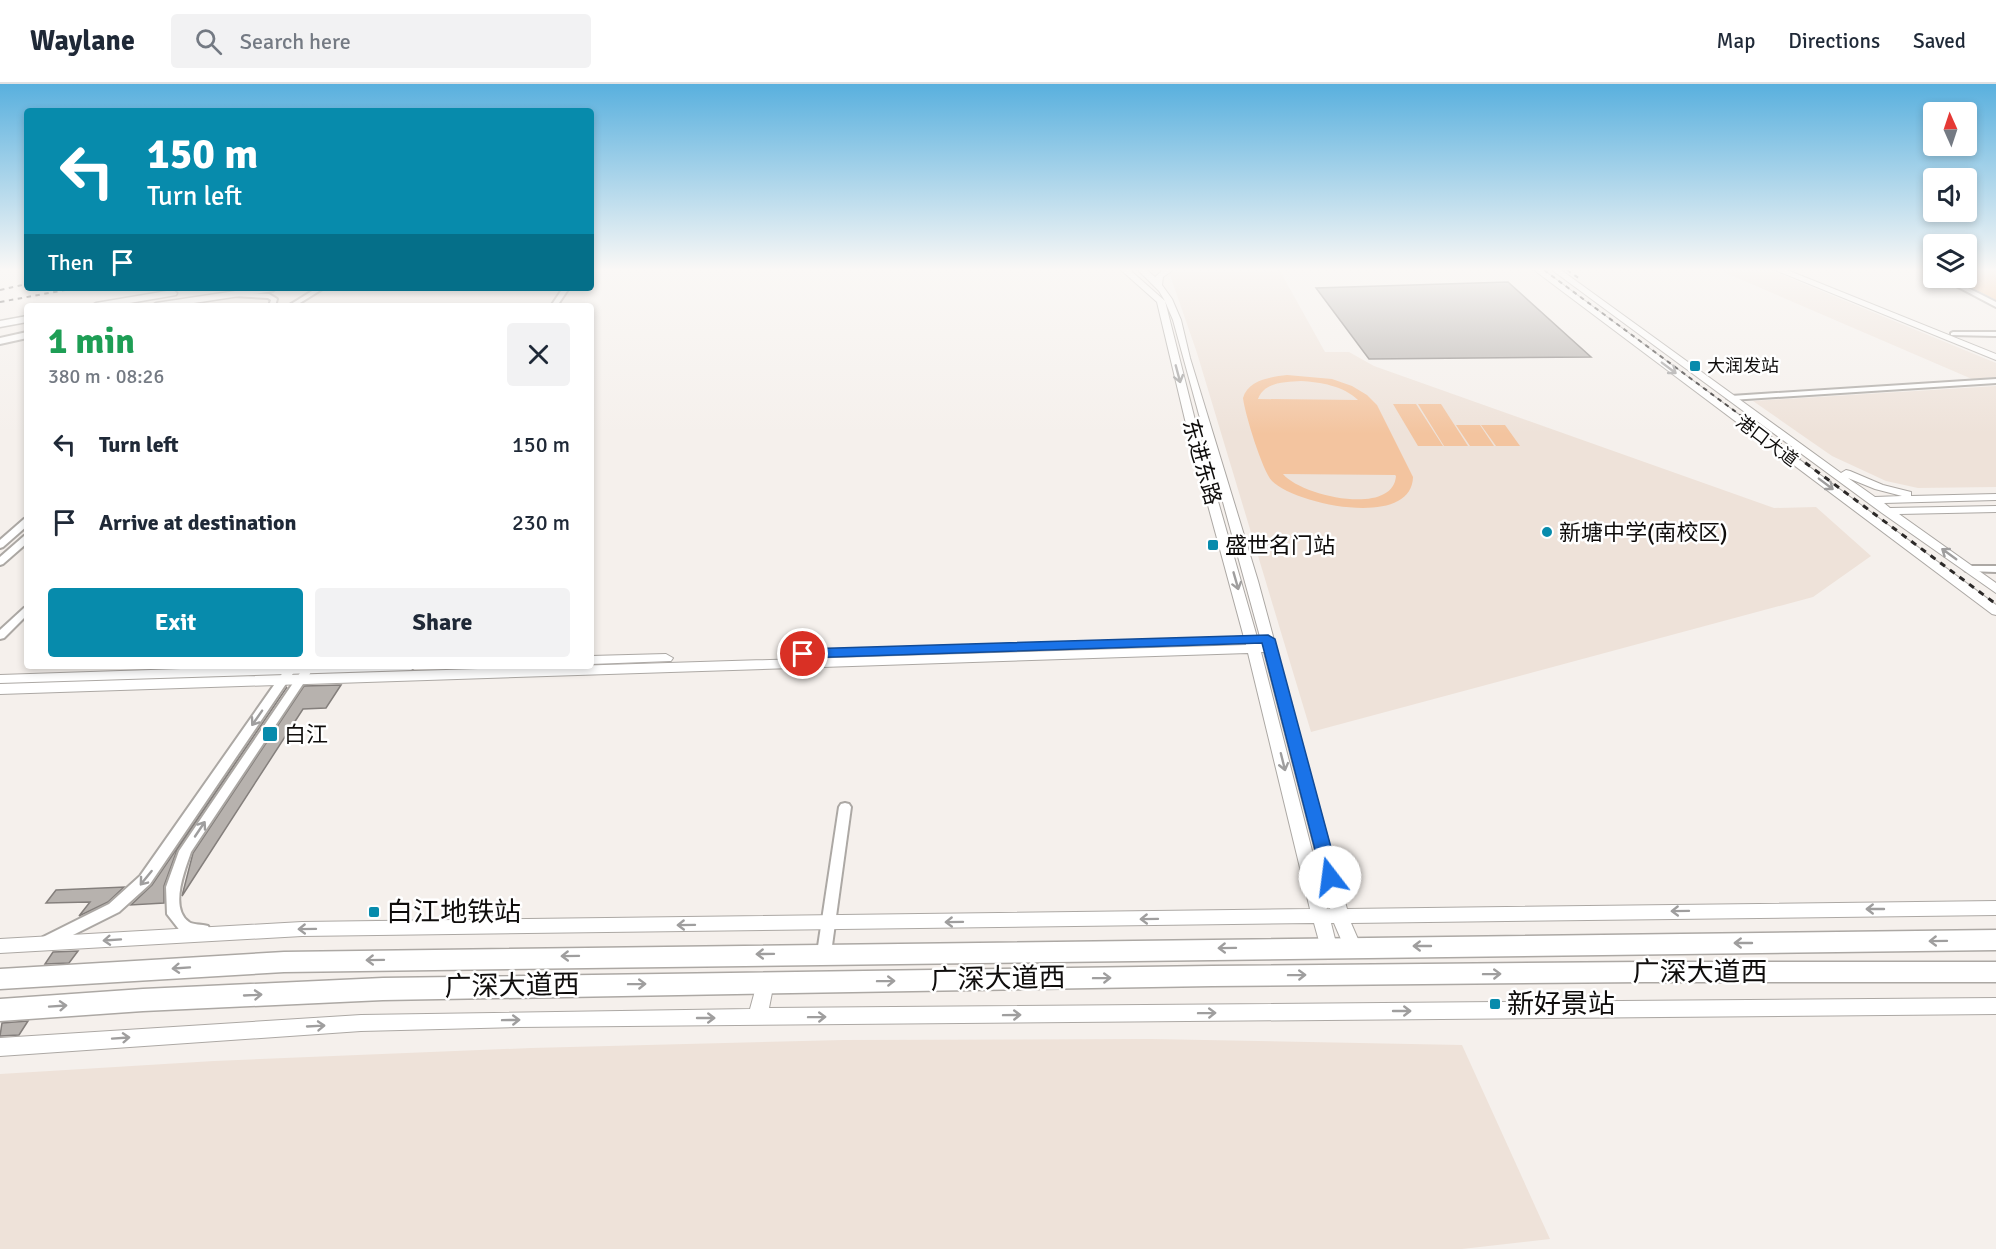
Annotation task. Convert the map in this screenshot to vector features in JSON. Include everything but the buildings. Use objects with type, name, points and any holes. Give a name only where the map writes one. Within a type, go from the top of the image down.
[{"type":"highway","name":"广深大道西","points":[[0,979],[284,962],[1352,946],[1996,940]]},
{"type":"highway","name":"广深大道西","points":[[0,1010],[143,1000],[383,989],[1621,972],[1996,972]]},
{"type":"main road","points":[[0,333],[24,329]]},
{"type":"main road","points":[[0,341],[24,336]]},
{"type":"street","name":"东进东路","points":[[1167,324],[1192,428],[1261,644],[1340,916],[1352,946]]},
{"type":"street","name":"东进东路","points":[[1179,324],[1261,644],[1328,947]]},
{"type":"street","name":"港口大道","points":[[1622,324],[1857,507],[1996,611]]},
{"type":"street","name":"港口大道","points":[[1628,324],[1996,589]]},
{"type":"street","points":[[1915,324],[1996,357]]},
{"type":"street","points":[[1929,324],[1996,351]]},
{"type":"street","points":[[1953,334],[1996,334]]},
{"type":"street","points":[[1731,398],[1996,381]]},
{"type":"street","points":[[1817,461],[1890,490],[1942,498]]},
{"type":"street","points":[[1857,507],[1873,500],[1996,497]]},
{"type":"street","points":[[1857,507],[1889,511],[1996,509]]},
{"type":"street","points":[[0,545],[24,524]]},
{"type":"street","points":[[0,562],[24,541]]},
{"type":"street","points":[[1969,569],[1996,568]]},
{"type":"street","points":[[0,636],[24,613]]},
{"type":"street","points":[[594,660],[1261,644]]},
{"type":"street","points":[[594,665],[1261,644]]},
{"type":"street","points":[[0,689],[371,669]]},
{"type":"street","points":[[305,674],[464,669]]},
{"type":"street","points":[[218,933],[186,928],[174,914],[173,887],[185,851],[305,674]]},
{"type":"street","points":[[0,679],[287,675]]},
{"type":"street","points":[[44,943],[114,908],[145,880],[287,675]]},
{"type":"street","points":[[824,953],[845,807]]},
{"type":"street","points":[[0,946],[302,929],[1996,908]]},
{"type":"street","points":[[758,1017],[765,982]]},
{"type":"street","points":[[0,1047],[361,1023],[758,1017],[1996,1006]]},
{"type":"shaded area","name":"新塘中学(南校区)","points":[[1187,324],[1310,324],[1325,352],[1349,352],[1374,366],[1774,508],[1816,507],[1871,556],[1813,597],[1311,732]]},
{"type":"shaded area","points":[[1845,324],[1902,324],[1996,363],[1996,377],[1972,379]]},
{"type":"shaded area","points":[[1287,375],[1332,379],[1352,386],[1367,395],[1377,405],[1413,477],[1408,493],[1394,503],[1351,508],[1304,498],[1285,490],[1272,481],[1254,441],[1243,398],[1255,383],[1267,378]],"holes":[[[1301,381],[1339,388],[1358,400],[1258,399],[1261,393],[1270,386]],[[1283,474],[1395,475],[1396,476],[1391,489],[1380,496],[1345,499],[1308,489]]]},
{"type":"shaded area","points":[[1996,386],[1996,487],[1918,488],[1886,481],[1832,456],[1753,401]]},
{"type":"shaded area","points":[[1393,404],[1416,404],[1443,446],[1418,446]]},
{"type":"shaded area","points":[[1418,404],[1441,404],[1468,446],[1444,446]]},
{"type":"shaded area","points":[[1456,425],[1480,425],[1494,446],[1470,446]]},
{"type":"shaded area","points":[[1481,425],[1505,425],[1520,446],[1496,446]]},
{"type":"shaded area","points":[[1151,1039],[1462,1045],[1550,1239],[1462,1249],[0,1249],[0,1074],[214,1061],[531,1048],[843,1040]]},
{"type":"railway","points":[[1618,324],[1759,429]]},
{"type":"railway","points":[[1757,427],[1996,604]]},
{"type":"place","name":"大润发站","points":[[1695,366]]},
{"type":"place","name":"新塘中学(南校区)","points":[[1547,532]]},
{"type":"place","name":"盛世名门站","points":[[1213,545]]},
{"type":"place","name":"白江","points":[[270,734]]},
{"type":"place","name":"白江地铁站","points":[[374,912]]},
{"type":"place","name":"新好景站","points":[[1495,1004]]},
{"type":"route","points":[[803,654],[1268,639],[1330,877]]}]
